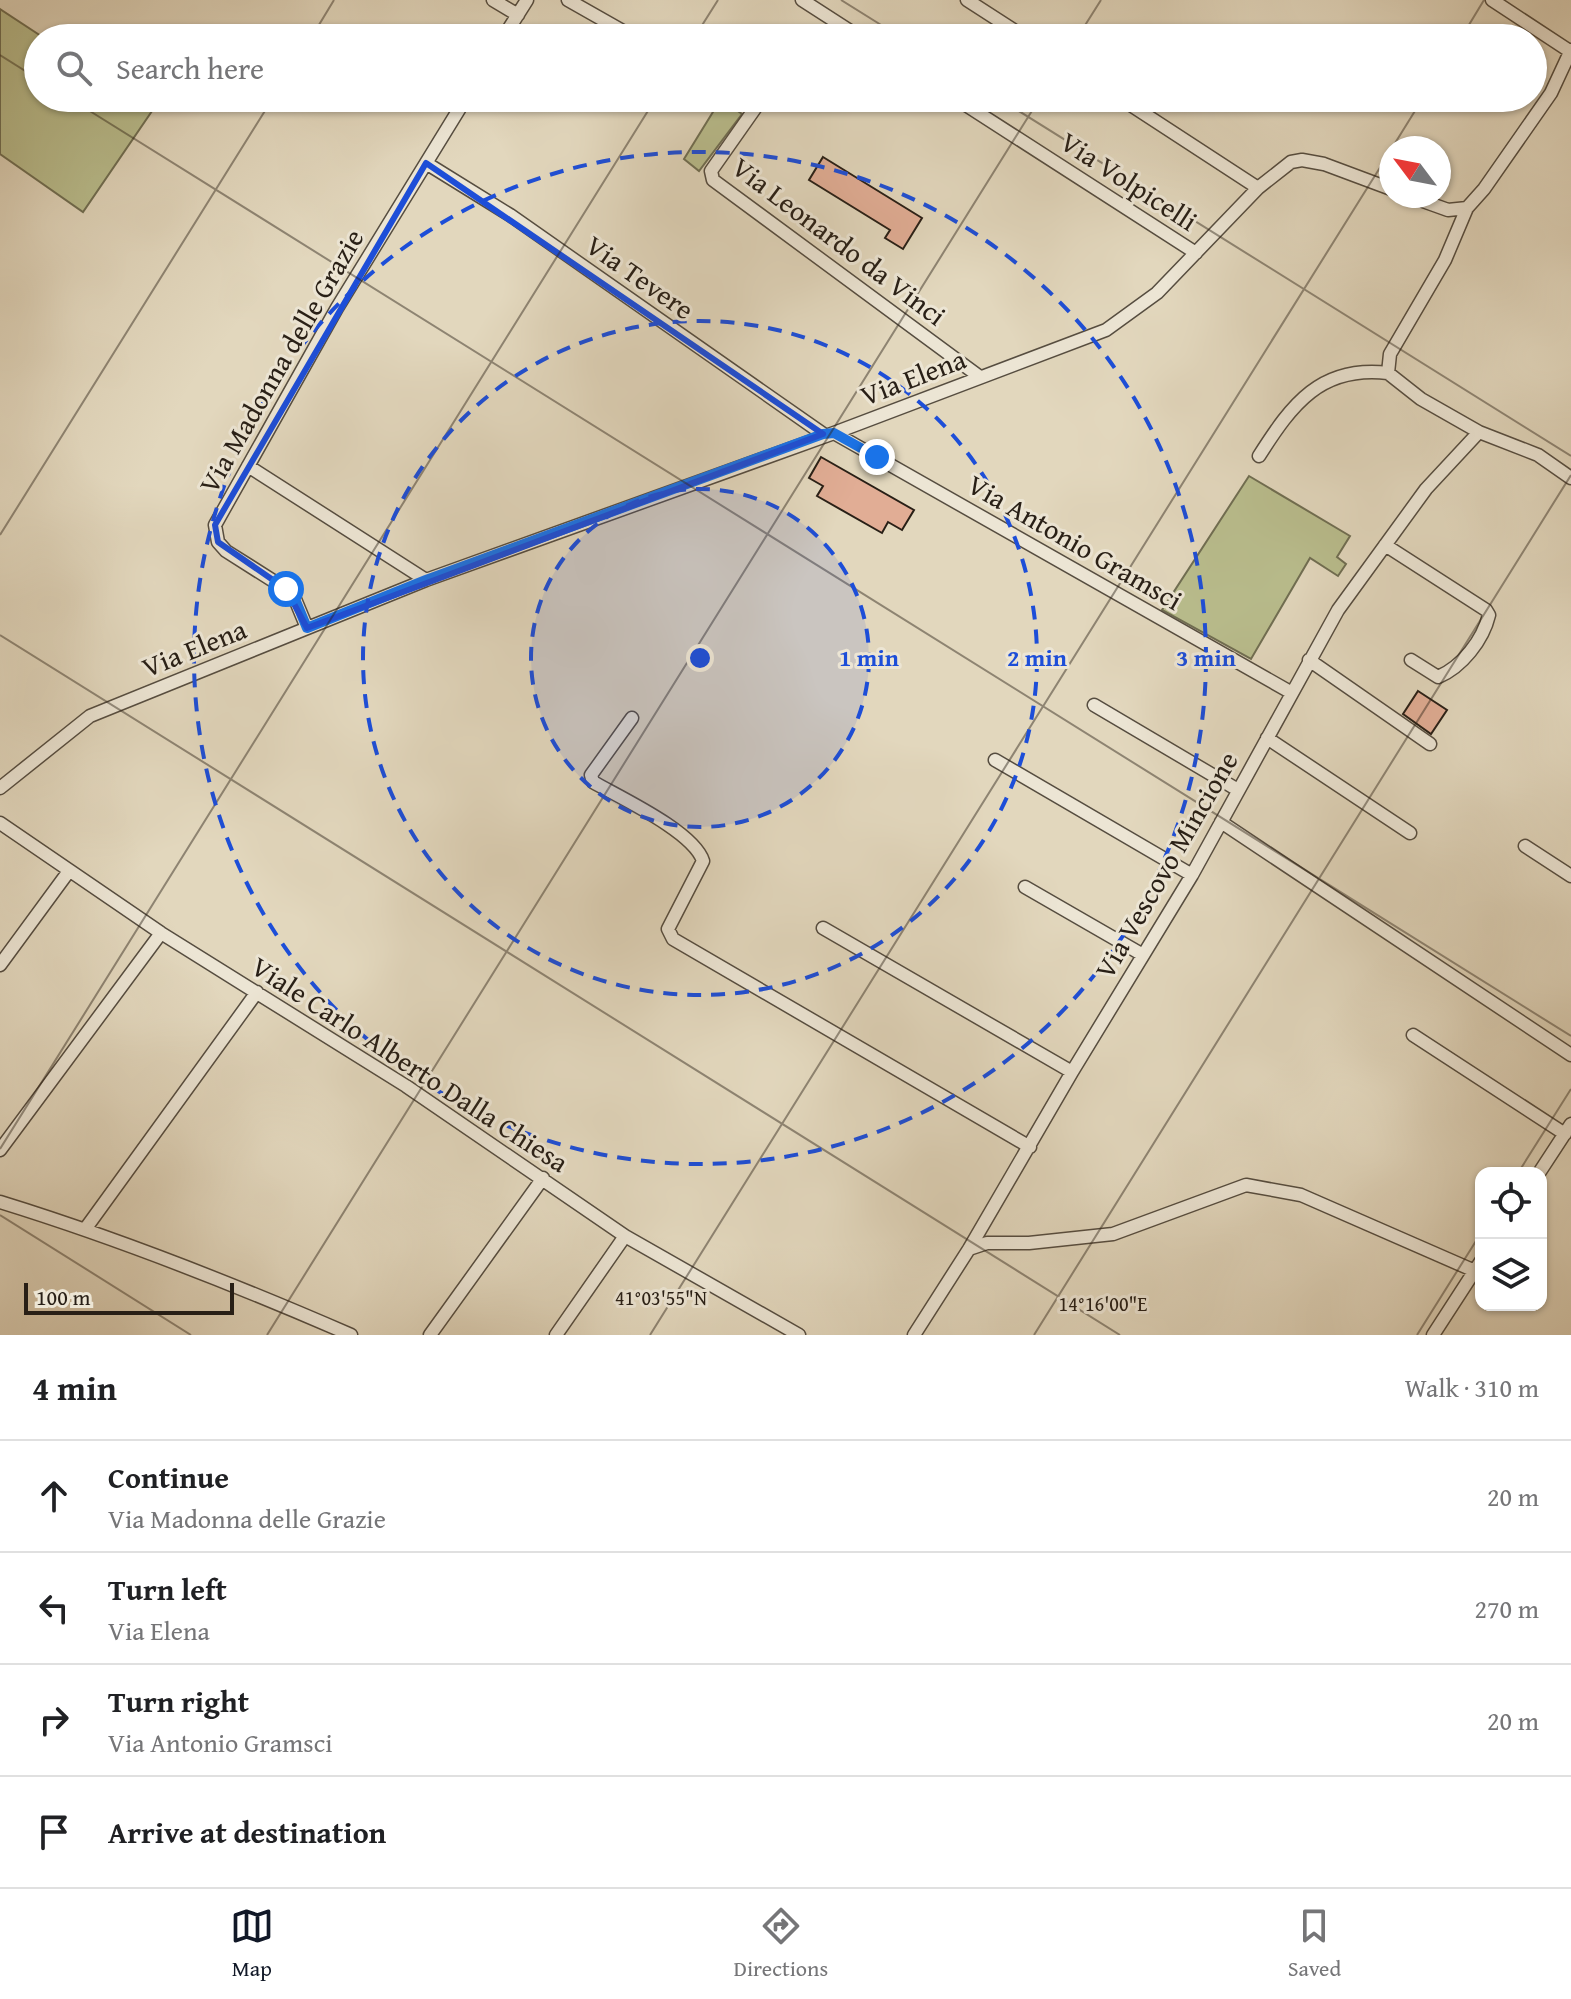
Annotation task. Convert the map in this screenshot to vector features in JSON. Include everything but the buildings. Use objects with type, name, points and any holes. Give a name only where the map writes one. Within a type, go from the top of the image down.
[{"type":"street","points":[[493,0],[518,15]]},
{"type":"street","points":[[512,24],[527,0]]},
{"type":"street","points":[[568,0],[610,24]]},
{"type":"street","points":[[802,0],[839,24]]},
{"type":"street","points":[[967,0],[1004,24]]},
{"type":"street","points":[[1492,0],[1528,24]]},
{"type":"street","points":[[1547,36],[1571,52],[1547,99]]},
{"type":"street","name":"Via Madonna delle Grazie","points":[[307,628],[295,599],[286,589],[226,551],[218,542],[215,525],[337,308],[457,112]]},
{"type":"street","name":"Via Leonardo da Vinci","points":[[752,112],[711,171],[713,180],[980,377]]},
{"type":"street","name":"Via Volpicelli","points":[[977,112],[1196,253]]},
{"type":"street","points":[[1141,112],[1258,188]]},
{"type":"street","points":[[1388,373],[1390,354],[1445,260],[1467,208],[1484,189],[1538,112]]},
{"type":"street","name":"Via Elena","points":[[0,788],[90,716],[426,580],[1106,330],[1157,293],[1258,188],[1291,162],[1302,160],[1324,164],[1379,185]]},
{"type":"street","name":"Via Tevere","points":[[426,163],[510,215],[828,434]]},
{"type":"street","points":[[1442,208],[1467,208]]},
{"type":"street","points":[[1259,456],[1279,424],[1314,390],[1331,378],[1365,370],[1388,373],[1421,399],[1479,432],[1538,455],[1571,478]]},
{"type":"street","name":"Via Vescovo Mincione","points":[[914,1335],[969,1249],[1192,875],[1338,610],[1426,489],[1479,432]]},
{"type":"street","name":"Via Antonio Gramsci","points":[[828,434],[1292,693]]},
{"type":"street","points":[[248,466],[426,580]]},
{"type":"street","points":[[1385,545],[1486,610],[1489,615],[1462,663],[1450,672],[1438,677],[1411,660]]},
{"type":"street","points":[[1309,660],[1430,744]]},
{"type":"street","points":[[1094,705],[1238,790]]},
{"type":"street","points":[[632,718],[591,775],[593,782],[683,835],[700,851],[703,861],[668,929],[673,939],[1030,1147]]},
{"type":"street","points":[[1267,738],[1410,833]]},
{"type":"street","points":[[995,760],[1192,875]]},
{"type":"street","points":[[1221,822],[1571,1055]]},
{"type":"street","name":"Viale Carlo Alberto Dalla Chiesa","points":[[0,823],[161,933],[406,1086],[625,1236],[799,1335]]},
{"type":"street","points":[[1525,846],[1571,876]]},
{"type":"street","points":[[0,965],[69,871]]},
{"type":"street","points":[[1025,887],[1143,955]]},
{"type":"street","points":[[823,928],[1072,1072]]},
{"type":"street","points":[[0,1150],[161,933]]},
{"type":"street","points":[[86,1228],[257,992]]},
{"type":"street","points":[[1413,1035],[1568,1129],[1543,1167]]},
{"type":"street","points":[[430,1335],[543,1178]]},
{"type":"street","points":[[969,1249],[987,1243],[1029,1243],[1113,1234],[1246,1185],[1301,1195],[1475,1265]]},
{"type":"street","points":[[0,1202],[86,1228],[351,1335]]},
{"type":"street","points":[[556,1335],[625,1236]]},
{"type":"street","points":[[1433,1335],[1475,1271]]},
{"type":"highlighted area","points":[[426,163],[823,434],[307,628],[286,589],[218,542],[215,525]]},
{"type":"green space","points":[[0,9],[24,25],[24,112],[151,112],[83,212],[0,154]]},
{"type":"green space","points":[[713,112],[742,114],[699,171],[684,159]]},
{"type":"green space","points":[[1249,476],[1350,536],[1337,557],[1346,564],[1338,576],[1310,558],[1251,659],[1162,610]]},
{"type":"route","points":[[286,589],[295,599],[307,628],[426,580],[823,434],[834,433],[877,457]]}]
